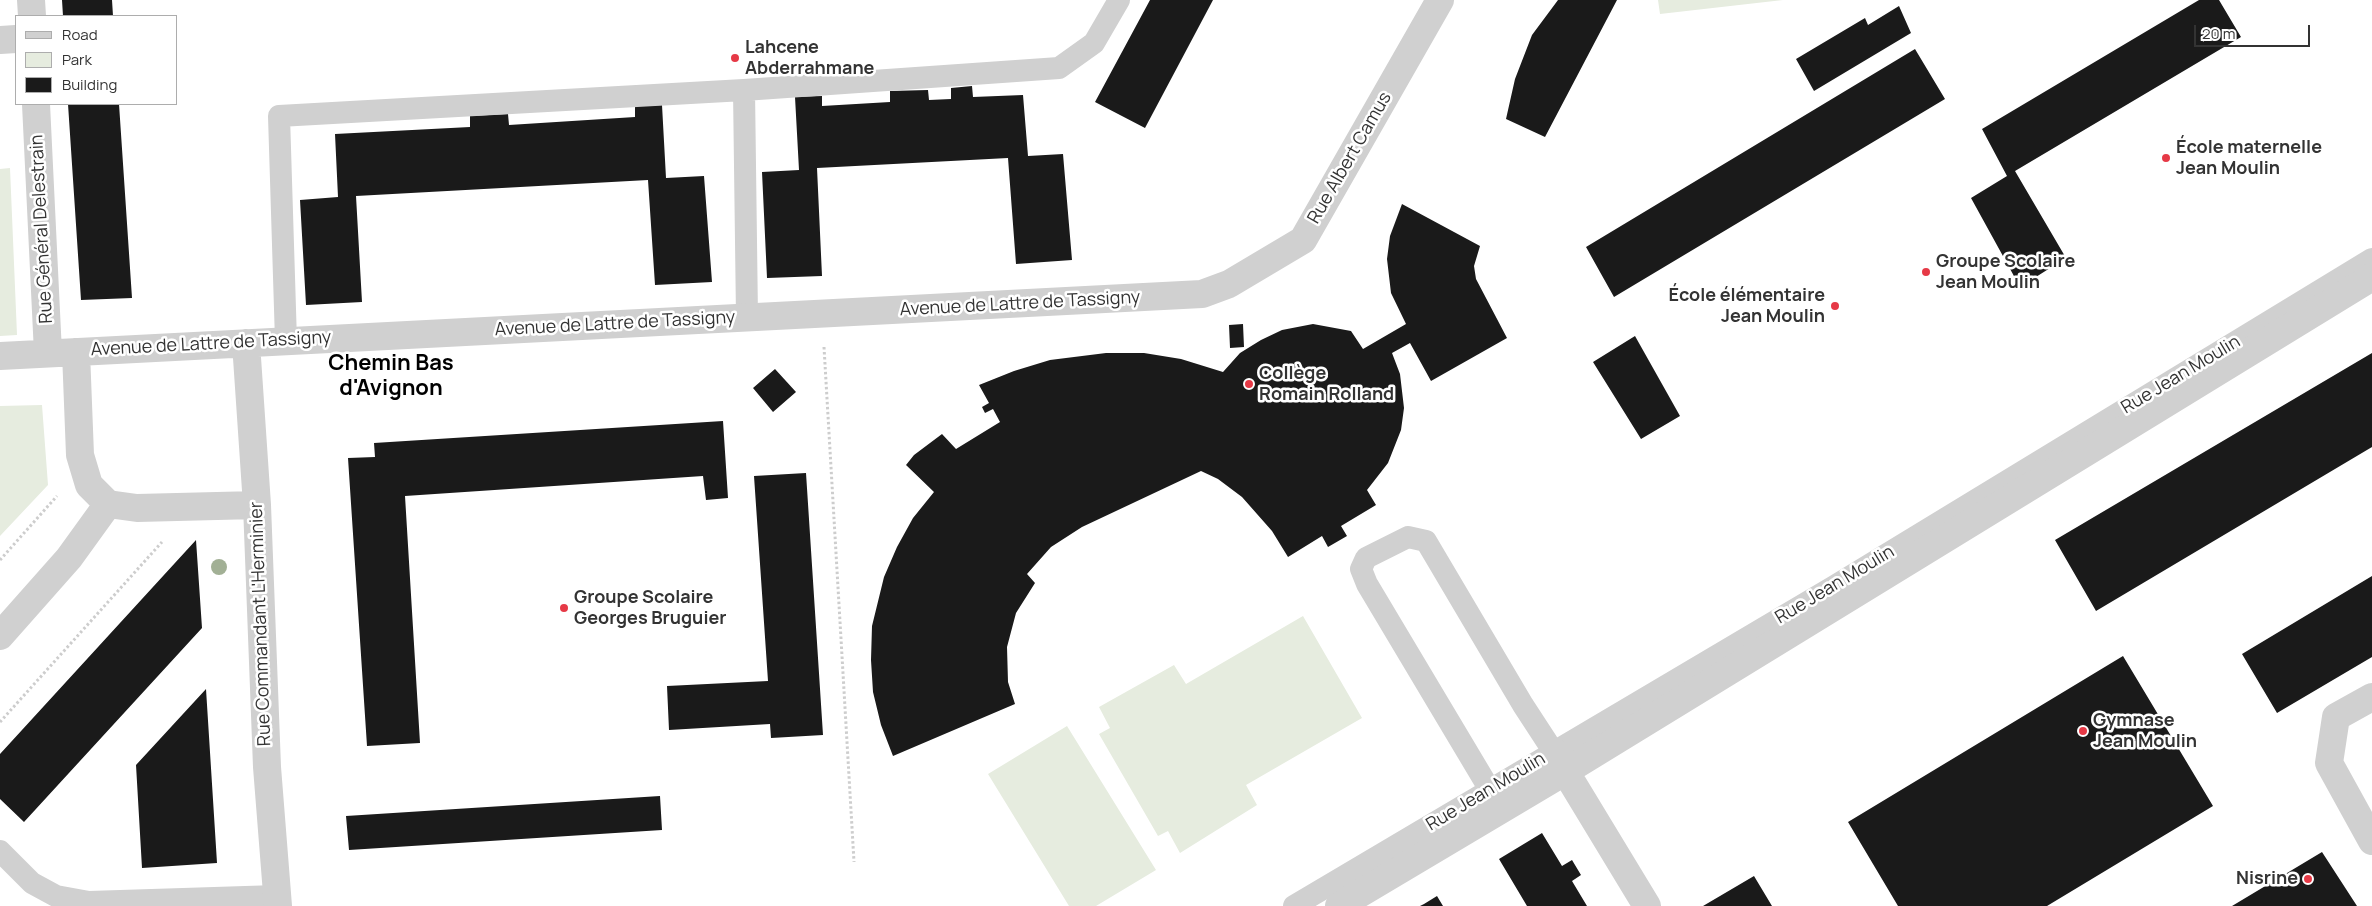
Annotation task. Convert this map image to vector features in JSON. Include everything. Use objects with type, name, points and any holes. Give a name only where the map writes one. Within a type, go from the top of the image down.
[{"type":"street","points":[[31,0],[32,15]]},
{"type":"street","name":"Rue Albert Camus","points":[[1229,284],[1304,240],[1432,3]]},
{"type":"street","points":[[0,40],[15,39]]},
{"type":"street","name":"Rue Général Delestrain","points":[[36,105],[48,353]]},
{"type":"street","name":"Rue Jean Moulin","points":[[1339,906],[1559,761],[2372,277]]},
{"type":"street","name":"Avenue de Lattre de Tassigny","points":[[0,356],[1202,294],[1229,284]]},
{"type":"street","name":"Rue Commandant L'Herminier","points":[[246,342],[257,504],[267,767],[278,901]]},
{"type":"street","points":[[76,352],[80,455],[89,485],[108,504],[137,508],[257,504]]},
{"type":"street","points":[[0,636],[69,558],[108,504]]},
{"type":"street","points":[[2372,697],[2336,717],[2329,763],[2372,841]]},
{"type":"street","points":[[1559,761],[1647,906]]},
{"type":"lane","points":[[286,341],[279,116],[744,90],[1059,68],[1094,43],[1119,0]]},
{"type":"lane","points":[[744,90],[748,317]]},
{"type":"lane","name":"Rue Jean Moulin","points":[[1294,906],[1490,790],[1559,761],[1833,587],[2372,259]]},
{"type":"lane","points":[[1490,790],[1366,584],[1361,569],[1366,558],[1408,537],[1426,541],[1522,705],[1559,761]]},
{"type":"lane","points":[[0,851],[32,883],[56,896],[89,902],[278,901]]},
{"type":"path","points":[[822,314],[854,862]]},
{"type":"path","points":[[0,560],[64,489],[80,455]]},
{"type":"path","points":[[0,722],[194,506]]},
{"type":"green space","points":[[1658,0],[1783,0],[1660,14]]},
{"type":"green space","points":[[10,168],[17,335],[0,336],[0,169]]},
{"type":"green space","points":[[42,405],[48,485],[0,536],[0,406]]},
{"type":"green space","points":[[1303,616],[1362,718],[1246,785],[1257,805],[1180,853],[1168,831],[1158,836],[1099,734],[1110,728],[1099,707],[1174,665],[1186,684]]},
{"type":"green space","points":[[1067,726],[1156,870],[1096,906],[1069,906],[988,774]]},
{"type":"building","points":[[62,0],[112,0],[113,15],[63,15]]},
{"type":"building","points":[[1150,0],[1213,0],[1145,128],[1095,102]]},
{"type":"building","points":[[1558,0],[1617,0],[1545,137],[1506,119],[1515,79],[1532,35]]},
{"type":"building","points":[[2199,0],[2219,0],[2241,37],[2015,171],[2066,258],[2020,287],[1971,198],[2007,176],[1982,129]]},
{"type":"building","points":[[1899,6],[1911,33],[1814,91],[1796,59],[1865,18],[1868,25]]},
{"type":"building","points":[[1915,49],[1945,99],[1614,297],[1586,247]]},
{"type":"building","points":[[972,86],[973,97],[1023,95],[1028,156],[1063,154],[1072,260],[1016,264],[1008,158],[817,168],[822,276],[767,278],[762,172],[799,170],[795,97],[822,96],[822,106],[890,102],[890,91],[928,90],[929,100],[951,99],[951,88]]},
{"type":"building","points":[[68,105],[119,105],[132,298],[81,300]]},
{"type":"building","points":[[662,105],[666,178],[704,176],[712,282],[655,285],[648,180],[356,196],[362,302],[306,305],[300,200],[338,197],[335,134],[470,127],[470,116],[508,114],[509,125],[635,117],[635,106]]},
{"type":"building","points":[[1402,204],[1480,246],[1474,266],[1476,279],[1507,338],[1431,381],[1410,343],[1392,353],[1400,374],[1404,408],[1401,430],[1388,463],[1367,490],[1376,505],[1341,526],[1347,536],[1328,547],[1322,536],[1288,557],[1272,531],[1242,497],[1218,479],[1201,471],[1082,527],[1051,547],[1027,574],[1035,583],[1016,613],[1007,647],[1008,682],[1015,704],[893,756],[881,725],[873,692],[871,660],[872,626],[884,577],[897,547],[913,518],[934,492],[906,465],[914,455],[942,434],[956,449],[1000,422],[993,409],[985,413],[982,407],[989,403],[979,385],[1014,371],[1050,360],[1106,353],[1144,353],[1181,359],[1223,372],[1240,353],[1261,340],[1282,330],[1313,324],[1351,331],[1363,349],[1406,324],[1391,293],[1387,259],[1390,236]]},
{"type":"building","points":[[1243,324],[1244,347],[1230,348],[1229,325]]},
{"type":"building","points":[[1635,336],[1680,416],[1641,439],[1593,362]]},
{"type":"building","points":[[2372,353],[2372,447],[2096,611],[2055,540]]},
{"type":"building","points":[[775,369],[796,392],[773,412],[753,388]]},
{"type":"building","points":[[723,421],[728,498],[706,500],[703,476],[405,496],[420,743],[367,746],[348,458],[375,457],[374,443]]},
{"type":"building","points":[[806,473],[823,735],[771,738],[770,724],[669,730],[667,686],[768,681],[754,476]]},
{"type":"building","points":[[196,540],[202,628],[24,822],[0,799],[0,754]]},
{"type":"building","points":[[2372,576],[2372,657],[2277,713],[2242,654]]},
{"type":"building","name":"Gymnase Jean Moulin","points":[[2123,656],[2213,806],[2047,906],[1898,906],[1848,822]]},
{"type":"building","points":[[206,689],[217,863],[142,868],[136,765]]},
{"type":"building","points":[[660,796],[662,830],[349,850],[346,816]]},
{"type":"building","points":[[1542,833],[1562,866],[1572,860],[1581,875],[1572,881],[1587,906],[1527,906],[1499,859]]},
{"type":"building","name":"Nisrine","points":[[2322,852],[2357,906],[2232,906]]},
{"type":"building","points":[[1754,876],[1772,906],[1703,906]]},
{"type":"building","points":[[1437,896],[1443,906],[1420,906],[1424,904]]},
{"type":"place","name":"Lahcene Abderrahmane","points":[[735,58]]},
{"type":"place","name":"École maternelle Jean Moulin","points":[[2166,158]]},
{"type":"place","name":"Groupe Scolaire Jean Moulin","points":[[1926,272]]},
{"type":"place","name":"École élémentaire Jean Moulin","points":[[1835,306]]},
{"type":"place","name":"Collège Romain Rolland","points":[[1249,384]]},
{"type":"place","name":"Groupe Scolaire Georges Bruguier","points":[[564,608]]},
{"type":"place","name":"Gymnase Jean Moulin","points":[[2083,731]]},
{"type":"place","name":"Nisrine","points":[[2308,879]]},
{"type":"district","name":"Chemin Bas d'Avignon","points":[[391,376]]}]
